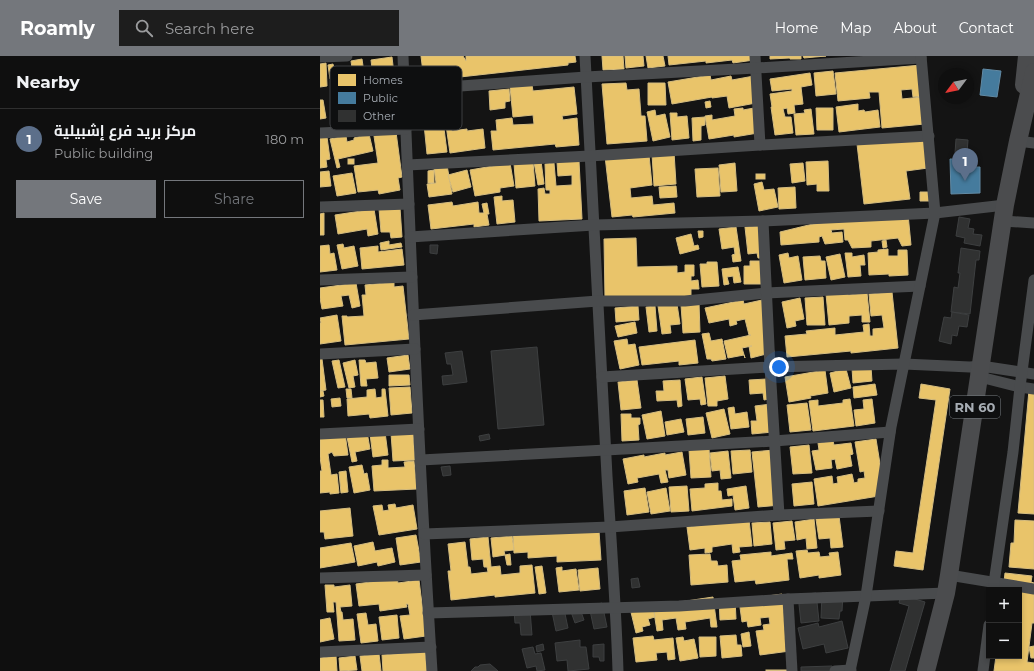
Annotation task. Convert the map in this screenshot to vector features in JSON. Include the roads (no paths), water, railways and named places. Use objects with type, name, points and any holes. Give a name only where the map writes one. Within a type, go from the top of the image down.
[{"type":"main road","name":"RN 60","points":[[1026,142],[1027,56]]},
{"type":"main road","name":"RN 60","points":[[926,671],[946,593],[977,370],[1004,213],[1026,142],[1034,72]]},
{"type":"street","points":[[320,57],[347,56]]},
{"type":"street","points":[[403,56],[403,66]]},
{"type":"street","points":[[585,56],[610,527],[616,608],[618,671]]},
{"type":"street","points":[[755,56],[760,145]]},
{"type":"street","points":[[462,86],[921,57],[935,213],[890,432],[866,596],[851,671],[835,671]]},
{"type":"street","points":[[320,133],[384,130]]},
{"type":"street","points":[[406,130],[413,315],[432,671]]},
{"type":"street","points":[[407,165],[928,136]]},
{"type":"street","points":[[320,207],[409,204]]},
{"type":"street","points":[[410,237],[594,225],[763,221],[935,213],[1004,213],[1034,223]]},
{"type":"street","points":[[763,221],[779,515]]},
{"type":"street","points":[[320,280],[412,276]]},
{"type":"street","points":[[994,586],[1013,452],[1034,280]]},
{"type":"street","points":[[413,315],[598,301],[685,301],[766,293],[920,286]]},
{"type":"street","points":[[320,354],[415,349]]},
{"type":"street","points":[[602,377],[770,367],[904,364],[977,370],[1023,371],[1034,374]]},
{"type":"street","points":[[977,370],[1020,387],[1034,389]]},
{"type":"street","points":[[320,434],[419,428]]},
{"type":"street","points":[[421,460],[774,441],[890,432]]},
{"type":"street","points":[[424,534],[610,527],[779,515],[879,511]]},
{"type":"street","points":[[320,578],[426,575]]},
{"type":"street","points":[[949,575],[994,586],[1034,589]]},
{"type":"street","points":[[428,613],[679,606],[788,599],[946,593]]},
{"type":"street","points":[[788,599],[792,671]]},
{"type":"street","points":[[320,652],[430,647]]},
{"type":"street","points":[[983,671],[986,648]]},
{"type":"place","name":"مركز بريد فرع إشبيلية","points":[[965,181]]}]
